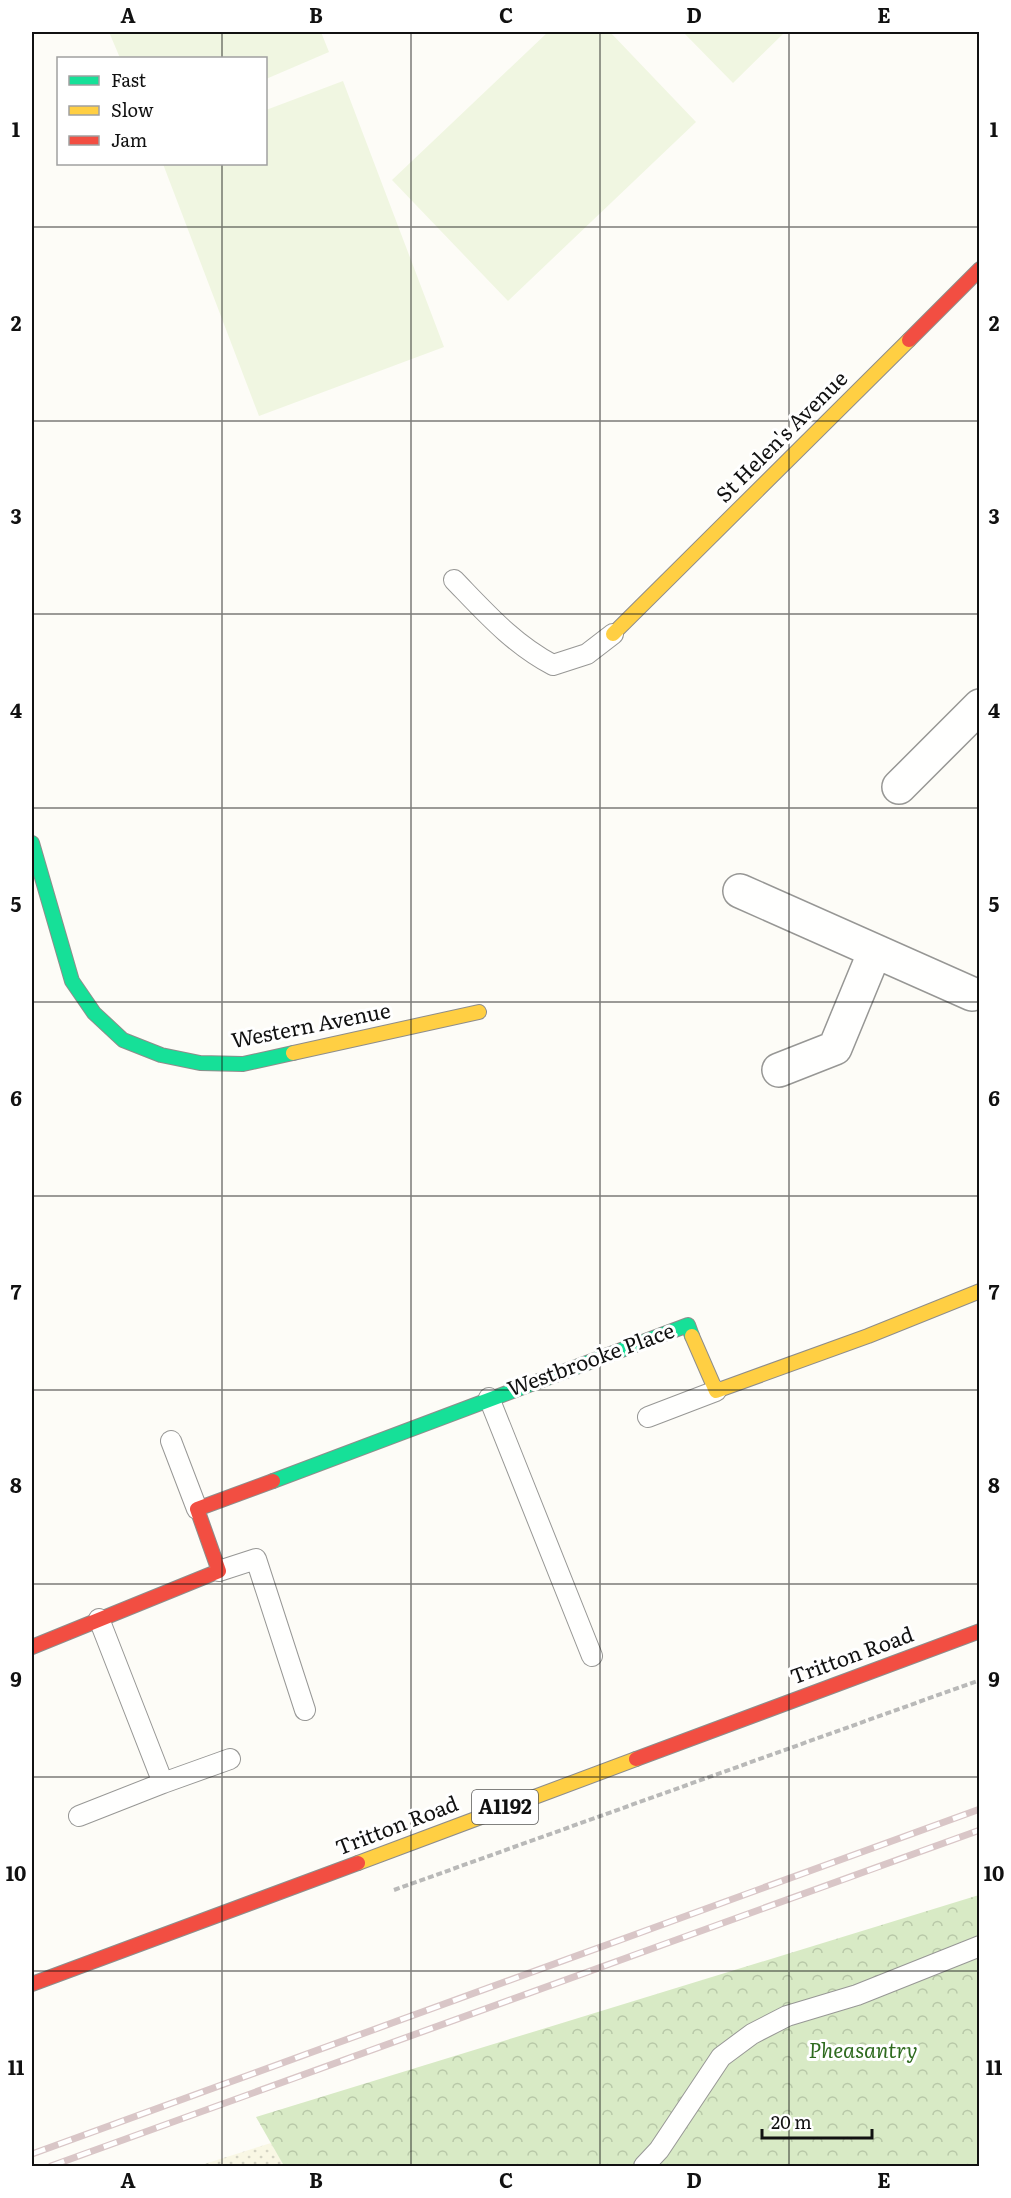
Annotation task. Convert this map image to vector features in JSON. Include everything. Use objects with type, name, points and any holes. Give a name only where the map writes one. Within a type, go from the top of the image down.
[{"type":"street","name":"St Helen's Avenue","points":[[614,634],[980,270]]},
{"type":"street","points":[[899,787],[980,706]]},
{"type":"street","name":"Western Avenue","points":[[32,843],[72,981],[94,1013],[123,1040],[161,1055],[200,1063],[243,1064],[479,1012]]},
{"type":"street","points":[[740,891],[977,998]]},
{"type":"street","points":[[779,1070],[835,1048],[875,951]]},
{"type":"street","points":[[716,1391],[868,1336],[980,1292]]},
{"type":"street","name":"Westbrooke Place","points":[[197,1509],[688,1325],[716,1391]]},
{"type":"street","points":[[32,1647],[219,1571],[197,1509]]},
{"type":"street","name":"Tritton Road","points":[[32,1984],[980,1631]]},
{"type":"lane","points":[[454,580],[508,636],[528,652],[553,665],[587,654],[614,634]]},
{"type":"lane","points":[[648,1417],[716,1391]]},
{"type":"lane","points":[[489,1398],[592,1656]]},
{"type":"lane","points":[[171,1441],[197,1509]]},
{"type":"lane","points":[[219,1571],[256,1559],[305,1710]]},
{"type":"lane","points":[[99,1619],[163,1783]]},
{"type":"lane","points":[[79,1816],[230,1759]]},
{"type":"lane","points":[[644,2166],[664,2142],[721,2056],[752,2034],[787,2016],[857,1995],[980,1946]]},
{"type":"path","points":[[393,1890],[980,1680]]},
{"type":"shaded area","points":[[271,2143],[284,2166],[198,2166]]},
{"type":"green space","points":[[109,32],[321,32],[329,52],[267,79],[267,57],[120,57]]},
{"type":"green space","points":[[548,32],[610,32],[696,122],[508,301],[392,180]]},
{"type":"green space","points":[[683,32],[785,32],[733,83]]},
{"type":"green space","points":[[343,81],[444,347],[259,416],[163,165],[267,165],[267,110]]},
{"type":"green space","name":"Pheasantry","points":[[979,1895],[979,2166],[284,2166],[256,2117]]},
{"type":"railway","points":[[32,2154],[980,1809]]},
{"type":"railway","points":[[51,2166],[980,1830]]},
{"type":"traffic: fast","points":[[32,843],[72,981],[94,1013],[123,1040],[161,1055],[200,1063],[243,1064],[293,1053]]},
{"type":"traffic: fast","points":[[273,1481],[688,1325],[692,1336]]},
{"type":"traffic: slow","points":[[613,634],[909,340]]},
{"type":"traffic: slow","points":[[293,1053],[479,1012]]},
{"type":"traffic: slow","points":[[692,1336],[716,1391],[868,1336],[980,1291]]},
{"type":"traffic: slow","points":[[358,1863],[636,1759]]},
{"type":"traffic: jam","points":[[909,340],[980,269]]},
{"type":"traffic: jam","points":[[32,1647],[219,1571],[197,1509],[273,1481]]},
{"type":"traffic: jam","points":[[636,1759],[980,1631]]},
{"type":"traffic: jam","points":[[32,1984],[358,1863]]}]
